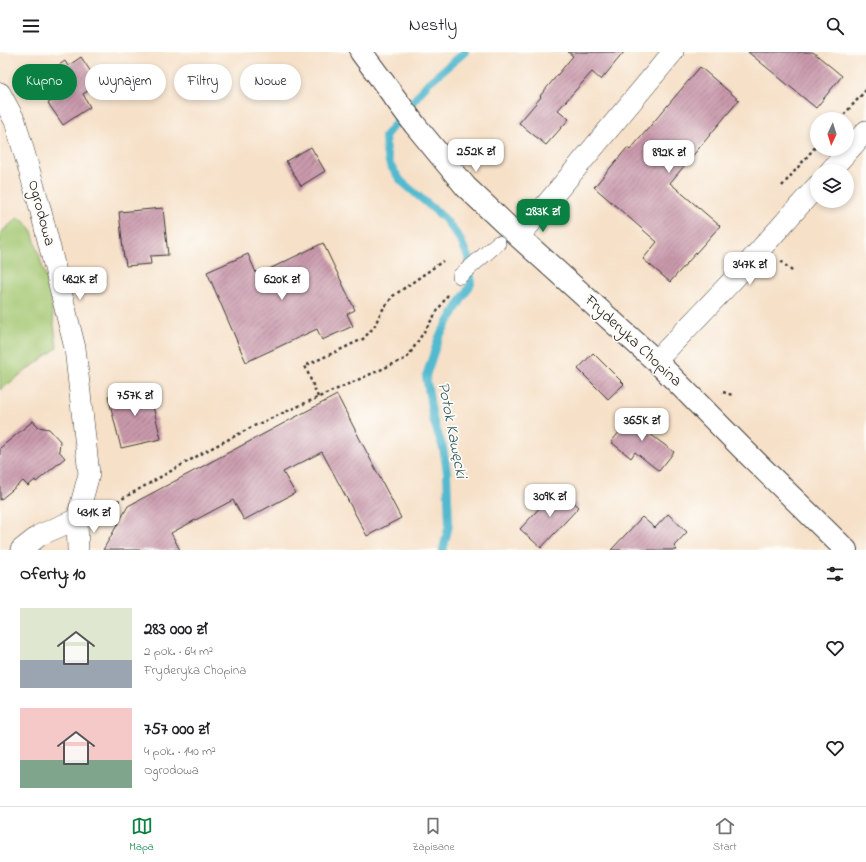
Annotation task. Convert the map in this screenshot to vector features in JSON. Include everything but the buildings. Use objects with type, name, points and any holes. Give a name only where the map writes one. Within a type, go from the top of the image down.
[{"type":"street","name":"Fryderyka Chopina","points":[[361,52],[396,101],[466,187],[656,361],[846,550]]},
{"type":"street","points":[[519,237],[673,52]]},
{"type":"street","name":"Ogrodowa","points":[[0,93],[15,121],[39,204],[75,348],[89,474],[77,519],[78,550]]},
{"type":"street","points":[[836,164],[866,131]]},
{"type":"street","points":[[656,361],[810,194]]},
{"type":"street","points":[[460,276],[492,248]]},
{"type":"street","points":[[21,550],[40,535],[77,519]]},
{"type":"path","points":[[846,112],[866,90]]},
{"type":"path","points":[[318,397],[305,366],[363,339],[374,327],[381,312],[393,296],[444,260]]},
{"type":"path","points":[[77,519],[120,500],[208,450],[256,425],[407,358],[460,276]]},
{"type":"green space","points":[[19,217],[31,228],[50,292],[57,348],[0,390],[0,233]]},
{"type":"waterway","name":"Potok Kawęcki","points":[[443,550],[449,525],[447,472],[443,448],[433,419],[426,376],[439,337],[471,284],[468,257],[460,239],[444,218],[401,181],[390,165],[386,152],[385,136],[428,83],[465,52]]}]
